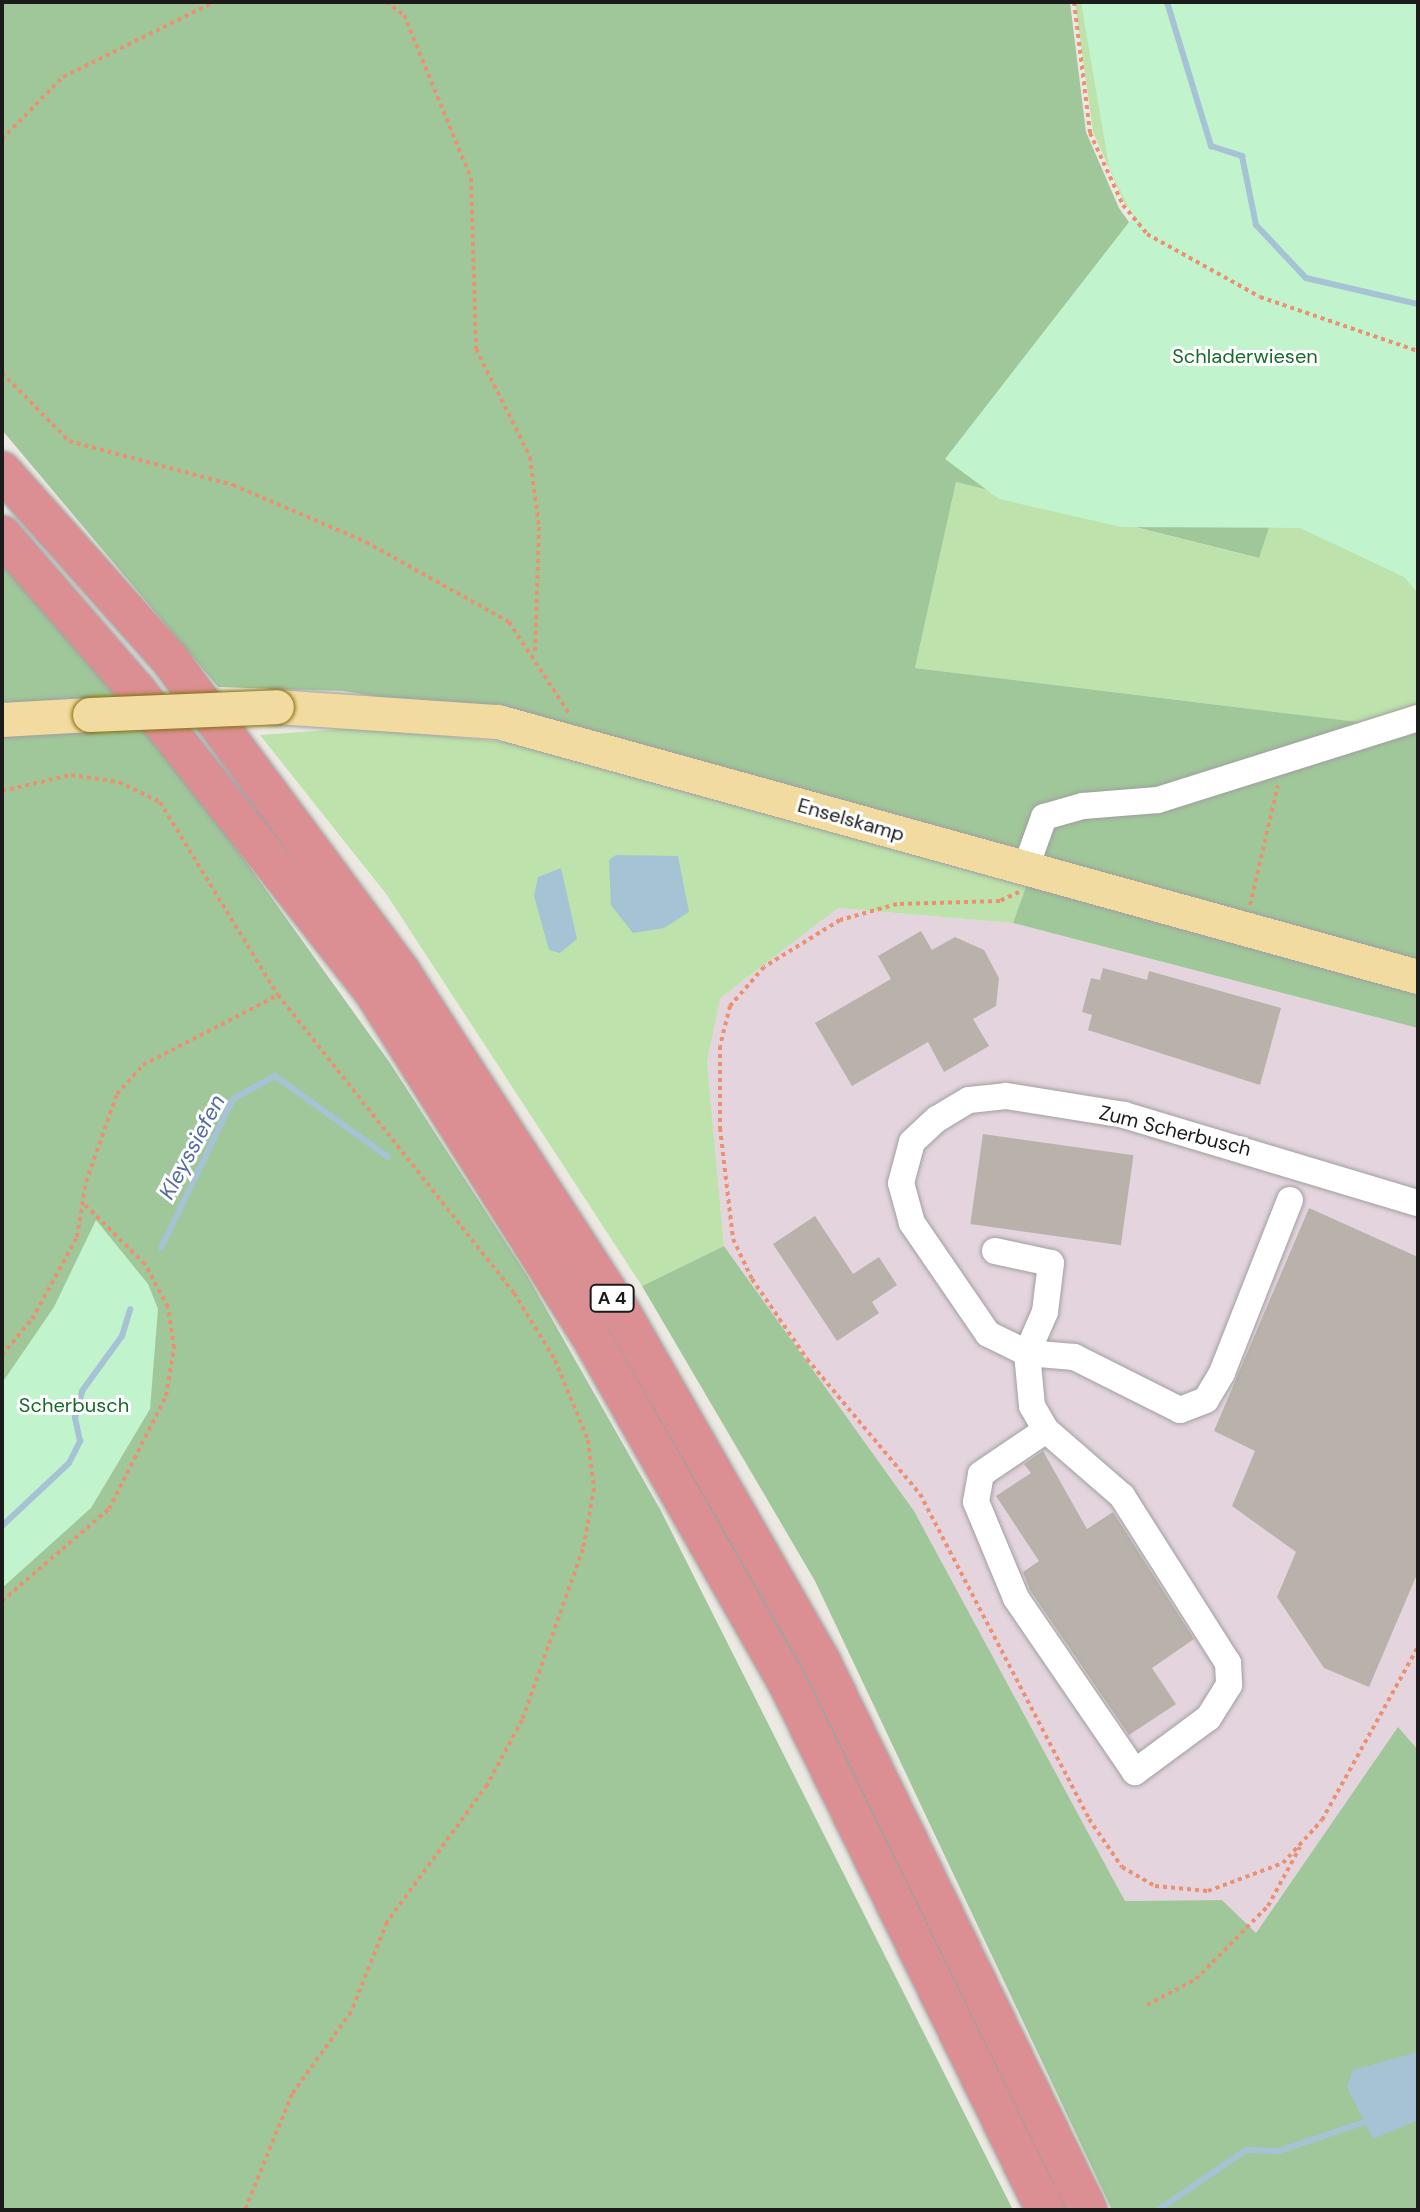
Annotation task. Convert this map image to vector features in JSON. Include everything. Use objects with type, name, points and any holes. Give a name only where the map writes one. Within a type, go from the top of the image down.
[{"type":"highway","name":"A 4","points":[[2,471],[171,661],[401,972],[620,1310],[822,1663],[1088,2210]]},
{"type":"highway","name":"A 4","points":[[2,535],[137,691],[373,991],[580,1319],[786,1680],[1045,2210]]},
{"type":"main road","name":"Enselskamp","points":[[2,720],[277,707],[498,722],[1418,977]]},
{"type":"street","points":[[1026,867],[1029,841],[1044,817],[1083,806],[1158,800],[1418,718]]},
{"type":"street","name":"Zum Scherbusch","points":[[1027,1353],[988,1334],[912,1223],[901,1183],[912,1142],[969,1100],[1006,1096],[1124,1115],[1418,1203]]},
{"type":"street","points":[[1027,1353],[1074,1357],[1166,1406],[1195,1407],[1222,1373],[1290,1200]]},
{"type":"street","points":[[995,1251],[1051,1263],[1045,1312],[1027,1353],[1026,1381],[1046,1430],[1122,1496],[1228,1663],[1229,1685],[1208,1718],[1135,1772],[1016,1598],[976,1502],[981,1474],[1046,1430]]},
{"type":"path","points":[[2,139],[63,77],[214,2]]},
{"type":"path","points":[[386,2],[404,15],[471,178],[476,349],[530,457],[539,527],[535,654]]},
{"type":"path","points":[[1074,2],[1090,133],[1123,205],[1147,234],[1260,297],[1418,351]]},
{"type":"path","points":[[2,373],[69,441],[233,485],[366,542],[509,622],[535,654],[570,712],[572,742]]},
{"type":"path","points":[[1244,928],[1284,759]]},
{"type":"path","points":[[2,791],[71,775],[119,782],[160,802],[278,995],[514,1293],[555,1360],[588,1440],[594,1488],[554,1645],[522,1720],[487,1785],[387,1922],[351,2012],[292,2094],[245,2210]]},
{"type":"path","points":[[1026,867],[1018,895],[1000,901],[897,904],[840,920],[764,967],[730,1006],[720,1046],[720,1128],[733,1239],[807,1359],[920,1494],[1089,1819],[1122,1867],[1155,1886],[1208,1891],[1283,1863],[1322,1820],[1418,1647]]},
{"type":"path","points":[[2,1355],[68,1256],[101,1127],[143,1065],[278,995]]},
{"type":"path","points":[[2,1601],[109,1509],[166,1396],[174,1348],[168,1307],[145,1264],[83,1203]]},
{"type":"path","points":[[1147,2005],[1196,1979],[1268,1906],[1303,1842]]},
{"type":"shaded area","points":[[838,908],[1013,923],[1418,1028],[1418,1750],[1398,1728],[1255,1934],[1222,1900],[1125,1901],[914,1511],[724,1246],[707,1062],[719,998]]},
{"type":"green space","points":[[2,2],[1070,2],[1086,132],[1119,208],[1293,454],[1259,558],[956,482],[915,668],[1384,725],[1159,794],[1083,802],[1020,857],[497,717],[343,691],[218,687],[2,430]]},
{"type":"green space","name":"Schladerwiesen","points":[[1075,2],[1418,2],[1418,715],[1384,725],[915,668],[956,482],[1258,558],[1150,229],[1125,204],[1093,132]]},
{"type":"green space","name":"Schladerwiesen","points":[[1081,2],[1418,2],[1418,593],[1404,577],[1300,528],[1121,527],[999,499],[945,459],[1133,217],[1109,167]]},
{"type":"green space","points":[[2,554],[129,699],[390,1063],[528,1277],[661,1511],[1013,2210],[2,2210]]},
{"type":"green space","points":[[1418,724],[1418,965],[1032,857],[1049,821]]},
{"type":"green space","points":[[355,728],[507,742],[1028,881],[1013,923],[838,908],[720,998],[707,1062],[724,1246],[642,1286],[387,895],[260,735]]},
{"type":"green space","points":[[1028,881],[1418,991],[1418,1028],[1013,923]]},
{"type":"green space","name":"Scherbusch","points":[[96,1220],[148,1284],[158,1309],[150,1409],[91,1508],[2,1588],[2,1383],[54,1307]]},
{"type":"green space","points":[[724,1246],[914,1511],[1125,1901],[1222,1900],[1256,1933],[1398,1727],[1418,1750],[1418,2210],[1112,2210],[815,1581],[642,1286]]},
{"type":"water","points":[[616,855],[678,856],[689,912],[664,928],[633,933],[611,905],[609,860]]},
{"type":"water","points":[[561,868],[577,939],[560,953],[549,950],[534,896],[538,877]]},
{"type":"water","points":[[1418,2052],[1418,2120],[1373,2139],[1347,2087],[1353,2070]]},
{"type":"building","points":[[921,931],[932,950],[955,937],[984,950],[999,978],[996,1006],[973,1019],[989,1046],[944,1072],[928,1042],[852,1086],[815,1023],[891,979],[878,956]]},
{"type":"building","points":[[1103,968],[1147,980],[1149,971],[1281,1008],[1260,1085],[1088,1030],[1092,1015],[1082,1012],[1091,978],[1100,980]]},
{"type":"building","points":[[983,1134],[1134,1155],[1121,1245],[970,1224]]},
{"type":"building","points":[[1309,1208],[1418,1257],[1418,1572],[1369,1687],[1324,1668],[1277,1597],[1296,1552],[1232,1506],[1255,1451],[1214,1431]]},
{"type":"building","points":[[815,1216],[853,1274],[879,1257],[897,1285],[872,1302],[879,1313],[837,1341],[773,1244]]},
{"type":"building","points":[[1043,1451],[1087,1529],[1113,1512],[1194,1639],[1152,1668],[1176,1704],[1129,1735],[1030,1590],[1023,1572],[1039,1561],[996,1496],[1031,1473],[1024,1464]]},
{"type":"waterway","points":[[1167,2],[1211,146],[1242,156],[1256,225],[1306,278],[1418,304]]},
{"type":"waterway","name":"Kleyssiefen","points":[[161,1248],[233,1099],[275,1076],[388,1157]]},
{"type":"waterway","name":"Kleyssiefen","points":[[2,1526],[69,1463],[80,1441],[75,1418],[82,1391],[122,1336],[130,1309]]},
{"type":"waterway","points":[[1158,2210],[1246,2150],[1279,2151],[1368,2121]]}]
